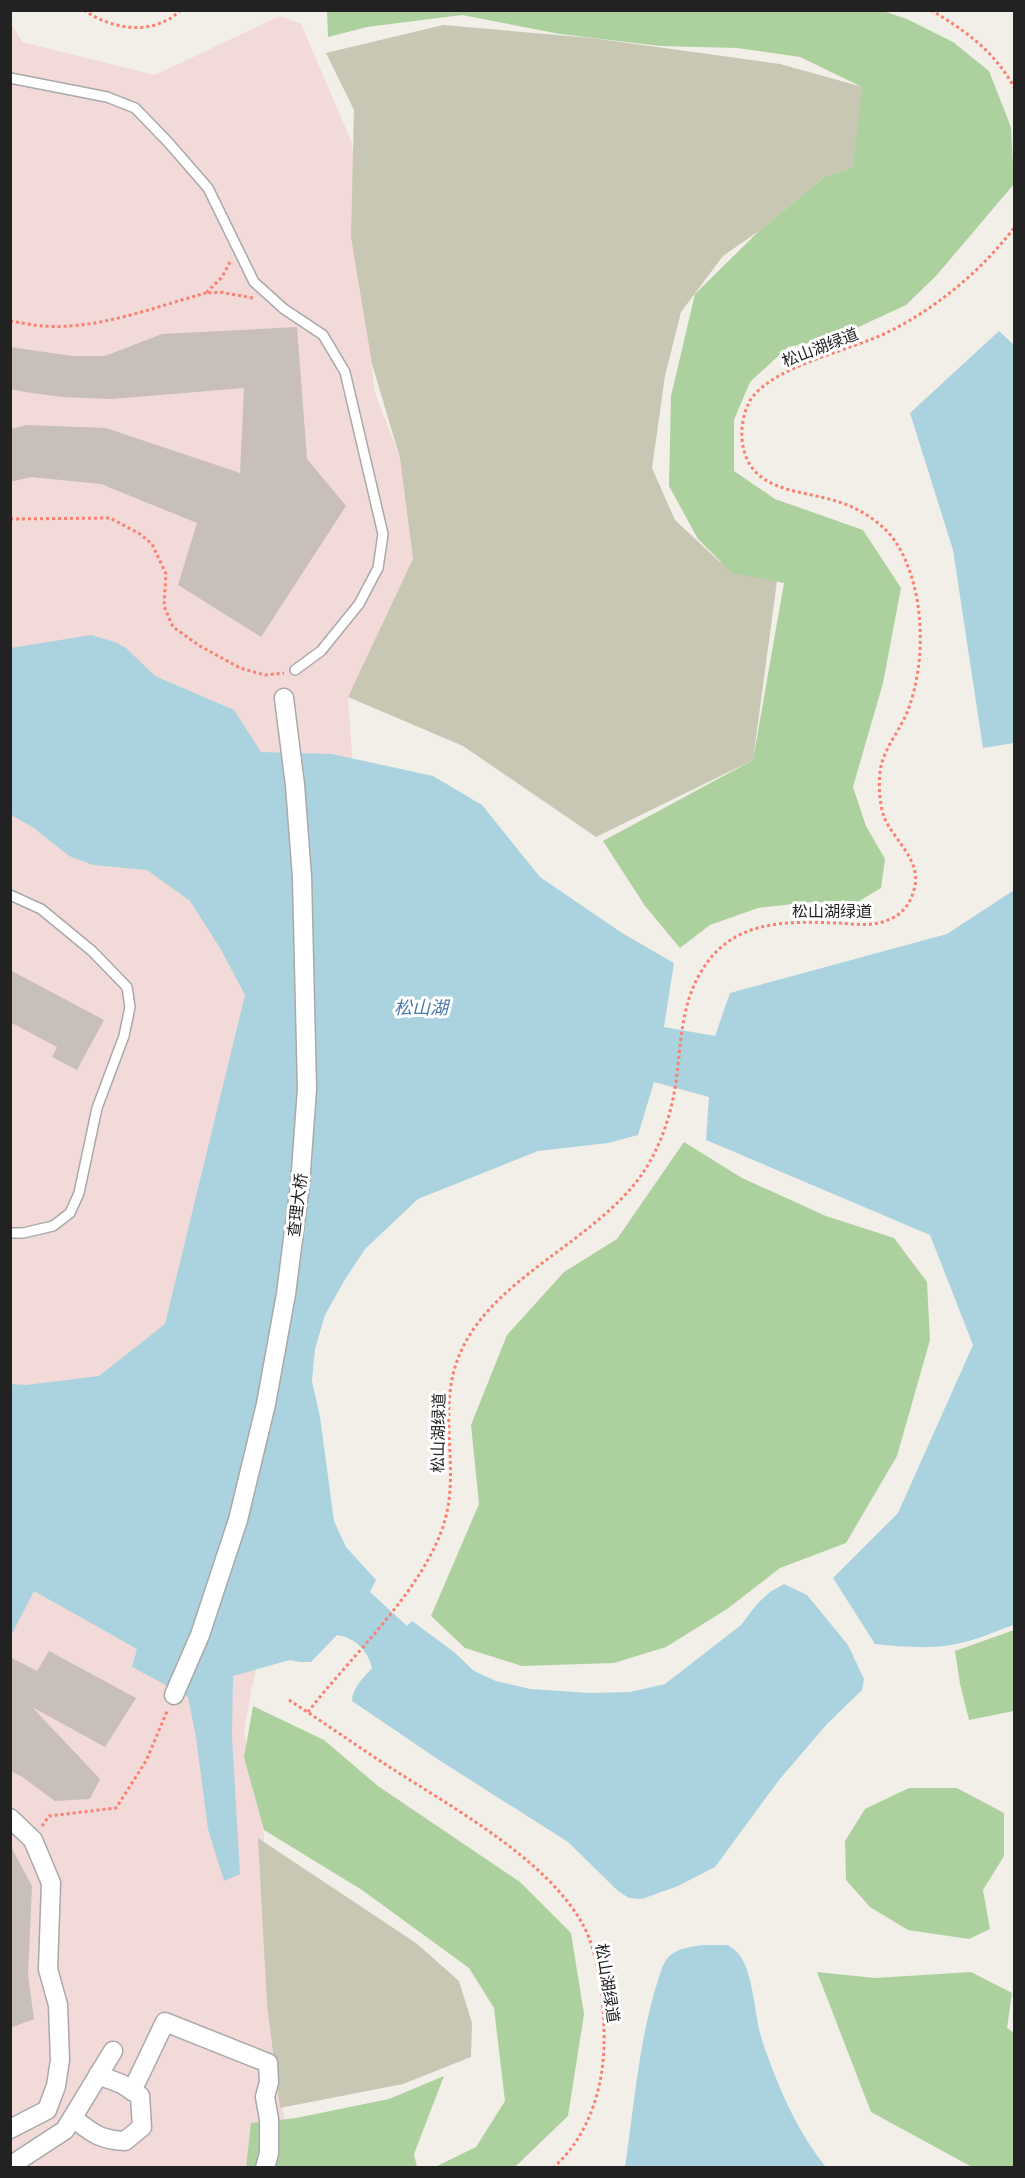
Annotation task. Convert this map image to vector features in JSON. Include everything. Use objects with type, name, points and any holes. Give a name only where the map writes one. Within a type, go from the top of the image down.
[{"type":"street","name":"查理大桥","points":[[174,1695],[200,1635],[238,1520],[268,1393],[286,1294],[300,1184],[307,1089],[303,889],[296,784],[284,698]]},
{"type":"street","points":[[10,1818],[33,1840],[51,1883],[48,1969],[58,2005],[60,2060],[47,2110],[10,2129]]},
{"type":"street","points":[[132,2091],[165,2022],[268,2063],[265,2097],[269,2119],[269,2142],[265,2168]]},
{"type":"street","points":[[10,2166],[34,2160],[65,2130],[113,2051]]},
{"type":"street","points":[[73,2118],[106,2140],[125,2141],[142,2127],[140,2096],[122,2084],[98,2075]]},
{"type":"lane","points":[[10,78],[107,97],[135,108],[208,188],[254,282],[323,335],[345,372],[383,534],[378,567],[359,604],[321,651],[295,670]]},
{"type":"lane","points":[[10,895],[41,909],[117,974],[126,987],[130,1007],[124,1036],[97,1108],[79,1193],[70,1213],[53,1226],[23,1233],[10,1233]]},
{"type":"path","points":[[84,10],[96,19],[116,25],[150,27],[166,21],[181,10]]},
{"type":"path","points":[[931,10],[960,28],[993,56],[1014,87]]},
{"type":"path","name":"松山湖绿道","points":[[308,1712],[378,1629],[421,1570],[445,1520],[449,1467],[448,1406],[452,1376],[461,1350],[475,1327],[491,1308],[583,1233],[633,1186],[656,1152],[675,1089],[685,1015],[698,976],[711,957],[728,941],[759,927],[789,922],[870,925],[886,922],[905,909],[914,894],[916,880],[913,862],[889,826],[883,813],[880,797],[881,766],[908,712],[916,682],[921,646],[914,588],[908,565],[893,537],[855,508],[837,501],[783,489],[761,478],[748,461],[742,445],[741,426],[747,407],[755,394],[774,378],[857,346],[914,318],[970,275],[1002,244],[1014,228]]},
{"type":"path","points":[[206,292],[222,277],[234,253],[236,242]]},
{"type":"path","points":[[10,321],[43,326],[82,325],[114,319],[206,292],[276,301]]},
{"type":"path","points":[[10,519],[110,518],[140,534],[152,544],[166,574],[164,606],[173,627],[200,646],[240,668],[265,675],[295,670]]},
{"type":"path","points":[[33,1840],[49,1816],[116,1808],[146,1761],[174,1695]]},
{"type":"path","name":"松山湖绿道","points":[[289,1700],[437,1797],[537,1868],[569,1902],[584,1926],[598,1974],[604,2018],[603,2067],[598,2095],[587,2119],[567,2154],[553,2168]]},
{"type":"shaded area","points":[[280,16],[301,24],[352,143],[374,390],[400,458],[413,559],[375,648],[348,697],[375,1077],[294,1431],[290,1539],[252,1687],[244,1731],[264,1834],[265,1970],[289,2155],[284,2167],[11,2167],[10,21],[22,42],[155,75]]},
{"type":"shaded area","points":[[443,25],[592,38],[780,64],[863,87],[853,167],[824,177],[759,231],[723,256],[681,312],[665,376],[652,468],[675,520],[720,562],[777,581],[753,760],[596,837],[463,746],[348,697],[413,559],[400,458],[372,364],[351,237],[354,110],[326,53]]},
{"type":"shaded area","points":[[258,1838],[416,1943],[459,1981],[472,2023],[471,2057],[403,2084],[280,2108],[267,2004]]},
{"type":"green space","points":[[327,11],[883,11],[907,19],[953,42],[989,71],[1011,127],[1014,184],[936,276],[906,305],[835,338],[788,347],[750,382],[734,420],[734,471],[775,499],[863,530],[901,588],[883,683],[853,787],[866,826],[885,859],[881,888],[856,903],[811,902],[758,908],[710,925],[680,948],[645,906],[603,841],[753,760],[784,583],[732,573],[698,539],[669,486],[671,396],[695,294],[759,231],[824,177],[853,167],[862,87],[800,57],[737,48],[660,46],[560,34],[462,15],[367,27],[328,37]]},
{"type":"green space","points":[[684,1142],[742,1178],[826,1216],[894,1238],[927,1282],[930,1340],[897,1456],[846,1543],[780,1568],[727,1609],[666,1647],[614,1663],[522,1666],[465,1648],[431,1616],[479,1504],[471,1425],[507,1335],[564,1272],[617,1239]]},
{"type":"green space","points":[[1014,1630],[1014,1711],[969,1720],[955,1651]]},
{"type":"green space","points":[[253,1706],[324,1740],[378,1786],[520,1882],[571,1933],[584,2014],[568,2116],[517,2165],[509,2168],[435,2167],[476,2147],[505,2101],[494,2008],[469,1968],[362,1890],[264,1830],[244,1757]]},
{"type":"green space","points":[[909,1788],[957,1788],[1004,1813],[1004,1856],[983,1890],[990,1929],[969,1939],[908,1930],[870,1907],[846,1880],[845,1841],[865,1809]]},
{"type":"green space","points":[[817,1972],[875,1978],[971,1972],[1012,1993],[1007,2028],[1014,2033],[1014,2167],[972,2167],[871,2112]]},
{"type":"green space","points":[[444,2076],[414,2154],[417,2167],[246,2168],[251,2123],[296,2118],[389,2099]]},
{"type":"water","points":[[999,331],[1014,345],[1014,743],[983,748],[953,550],[910,413]]},
{"type":"water","name":"松山湖","points":[[91,635],[126,648],[155,676],[234,710],[261,752],[332,754],[433,776],[482,805],[540,877],[622,933],[674,963],[664,1027],[715,1036],[730,993],[947,934],[1014,890],[1014,1625],[954,1645],[909,1647],[875,1644],[833,1578],[898,1513],[973,1345],[930,1235],[706,1140],[709,1097],[654,1082],[638,1135],[608,1143],[538,1151],[418,1199],[365,1249],[325,1315],[315,1349],[312,1381],[320,1417],[334,1521],[346,1547],[376,1580],[370,1592],[407,1626],[412,1621],[454,1652],[474,1671],[496,1681],[530,1689],[589,1693],[630,1692],[665,1684],[741,1625],[757,1604],[770,1592],[784,1584],[807,1595],[848,1645],[864,1679],[862,1690],[827,1724],[779,1780],[715,1867],[678,1886],[642,1899],[629,1898],[618,1891],[568,1842],[439,1760],[352,1701],[356,1687],[372,1668],[360,1646],[350,1639],[337,1635],[311,1662],[290,1660],[233,1676],[232,1736],[240,1874],[224,1881],[208,1829],[196,1737],[188,1697],[132,1667],[137,1649],[34,1591],[11,1636],[11,1384],[26,1385],[99,1376],[165,1324],[245,995],[220,948],[190,901],[147,870],[93,865],[69,856],[34,828],[11,815],[11,648]]},
{"type":"water","points":[[704,1945],[728,1945],[737,1952],[746,1966],[761,2036],[776,2078],[806,2139],[826,2167],[625,2167],[644,2034],[661,1971],[666,1960],[674,1953]]},
{"type":"building","points":[[297,327],[307,459],[346,506],[261,637],[178,585],[197,523],[101,484],[31,477],[10,482],[10,429],[27,425],[106,428],[240,473],[244,388],[112,399],[62,397],[25,392],[10,389],[10,347],[72,356],[105,356],[162,334]]},
{"type":"building","points":[[10,970],[104,1020],[77,1070],[52,1057],[57,1047],[10,1022]]},
{"type":"building","points":[[49,1651],[136,1698],[105,1747],[32,1707],[100,1779],[90,1799],[55,1801],[21,1776],[10,1771],[10,1657],[37,1671]]},
{"type":"building","points":[[10,1845],[32,1886],[28,1975],[34,2019],[10,2028]]}]
